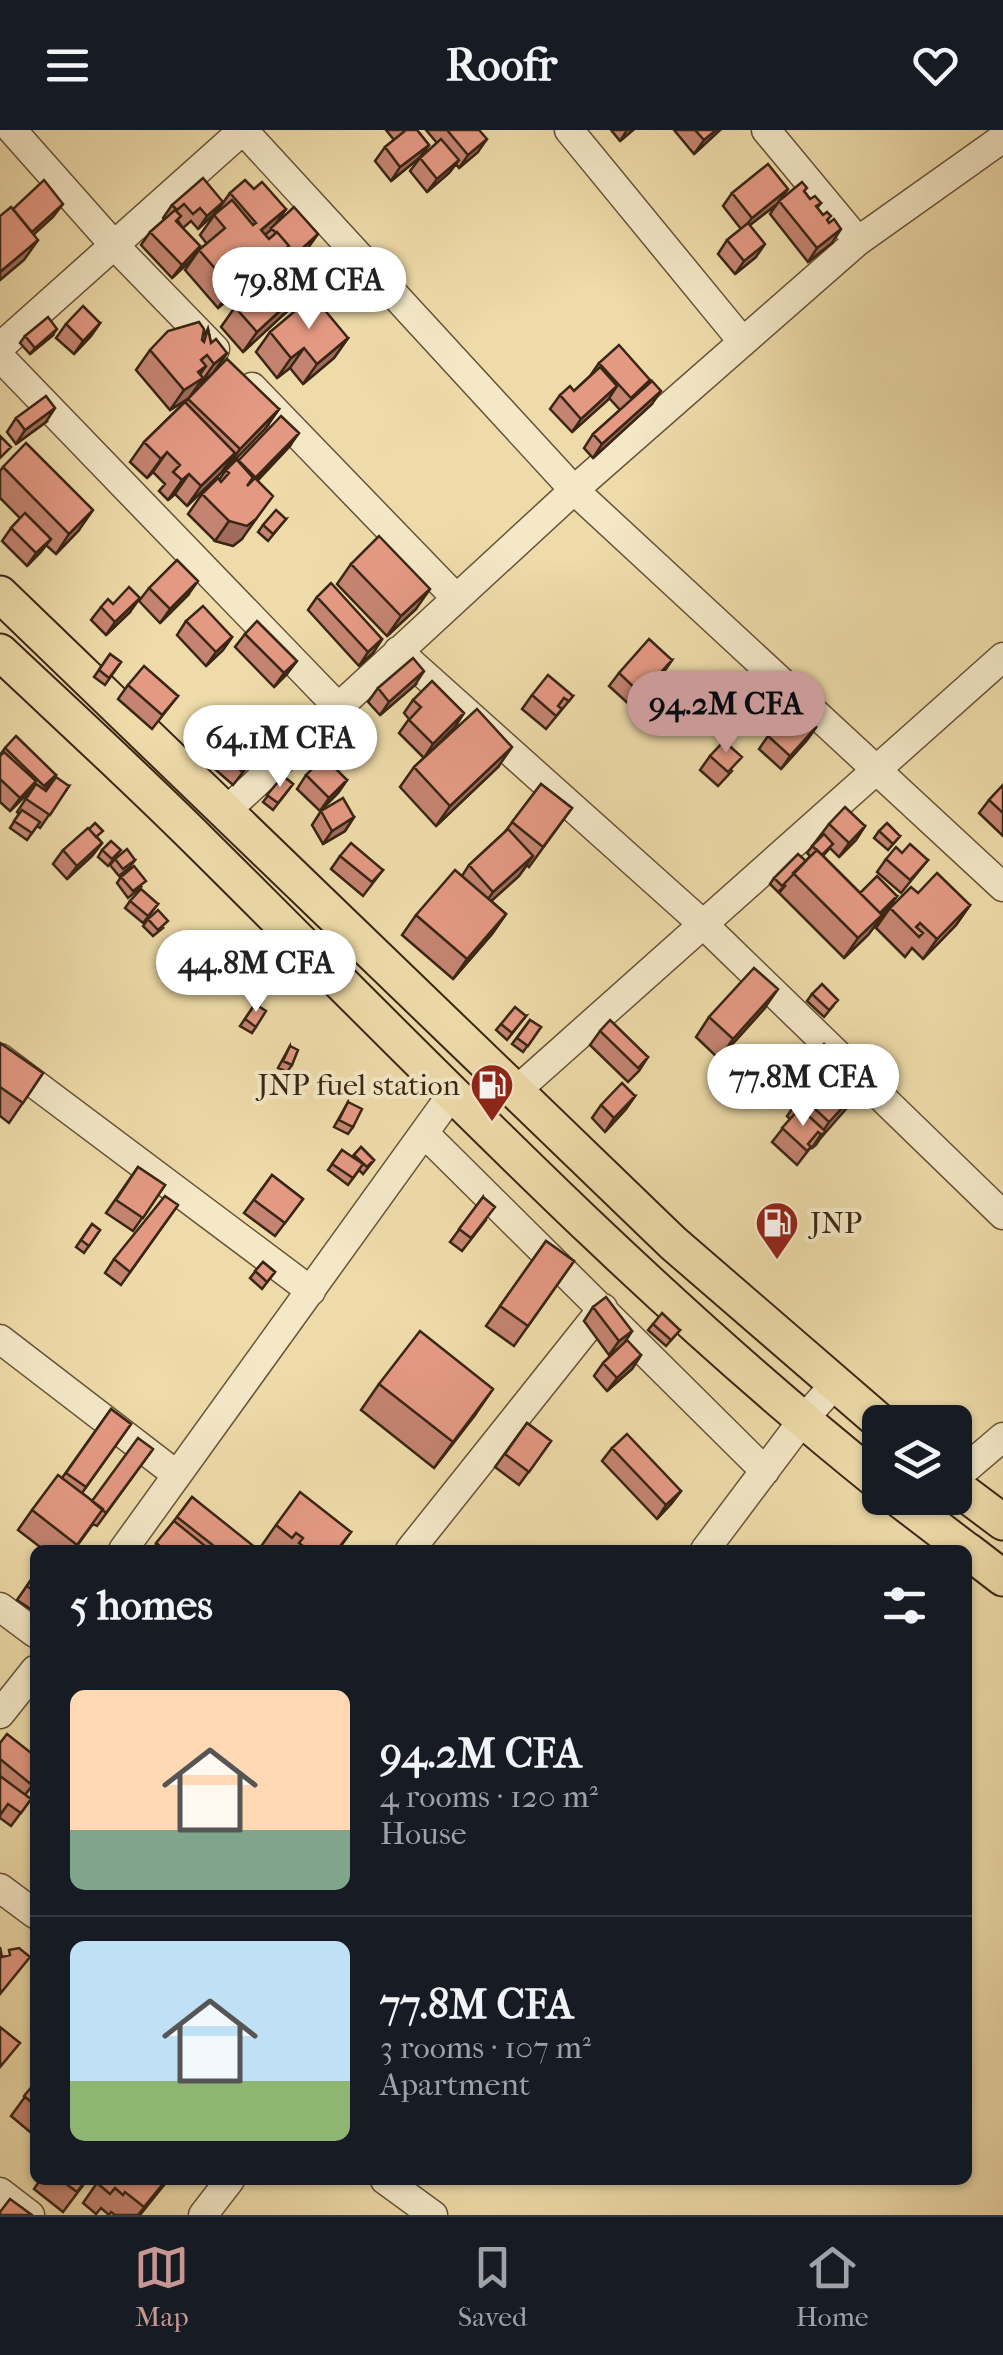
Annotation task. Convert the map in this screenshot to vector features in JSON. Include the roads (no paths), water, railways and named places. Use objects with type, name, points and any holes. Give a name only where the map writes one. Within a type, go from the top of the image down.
[{"type":"main road","points":[[0,594],[673,1243],[862,1406]]},
{"type":"main road","points":[[0,652],[656,1288],[802,1421],[862,1469]]},
{"type":"main road","points":[[972,1499],[1003,1522]]},
{"type":"main road","points":[[921,1515],[960,1545]]},
{"type":"main road","points":[[972,1554],[1003,1578]]},
{"type":"street","points":[[12,130],[114,245],[456,598]]},
{"type":"street","points":[[0,346],[243,130],[574,490],[1003,887]]},
{"type":"street","points":[[569,130],[743,342]]},
{"type":"street","points":[[766,130],[858,242]]},
{"type":"street","points":[[226,812],[574,490],[858,242],[1003,138]]},
{"type":"street","points":[[0,356],[338,708]]},
{"type":"street","points":[[398,652],[705,926],[1003,1215]]},
{"type":"street","points":[[516,1091],[1003,657]]},
{"type":"street","points":[[0,1058],[310,1291]]},
{"type":"street","points":[[127,1545],[452,1094]]},
{"type":"street","points":[[424,1134],[765,1471]]},
{"type":"street","points":[[414,1545],[603,1308]]},
{"type":"street","points":[[0,1340],[178,1475]]},
{"type":"street","points":[[709,1545],[802,1421],[836,1384]]},
{"type":"street","points":[[972,1463],[1003,1437]]},
{"type":"street","points":[[0,1607],[30,1628]]},
{"type":"street","points":[[0,1714],[30,1676]]},
{"type":"street","points":[[0,1888],[30,1910]]},
{"type":"street","points":[[203,2215],[226,2185]]},
{"type":"street","points":[[392,2185],[433,2215]]},
{"type":"street","points":[[0,2192],[30,2215]]},
{"type":"place","name":"JNP fuel station","points":[[492,1123]]},
{"type":"place","name":"JNP","points":[[777,1261]]}]
